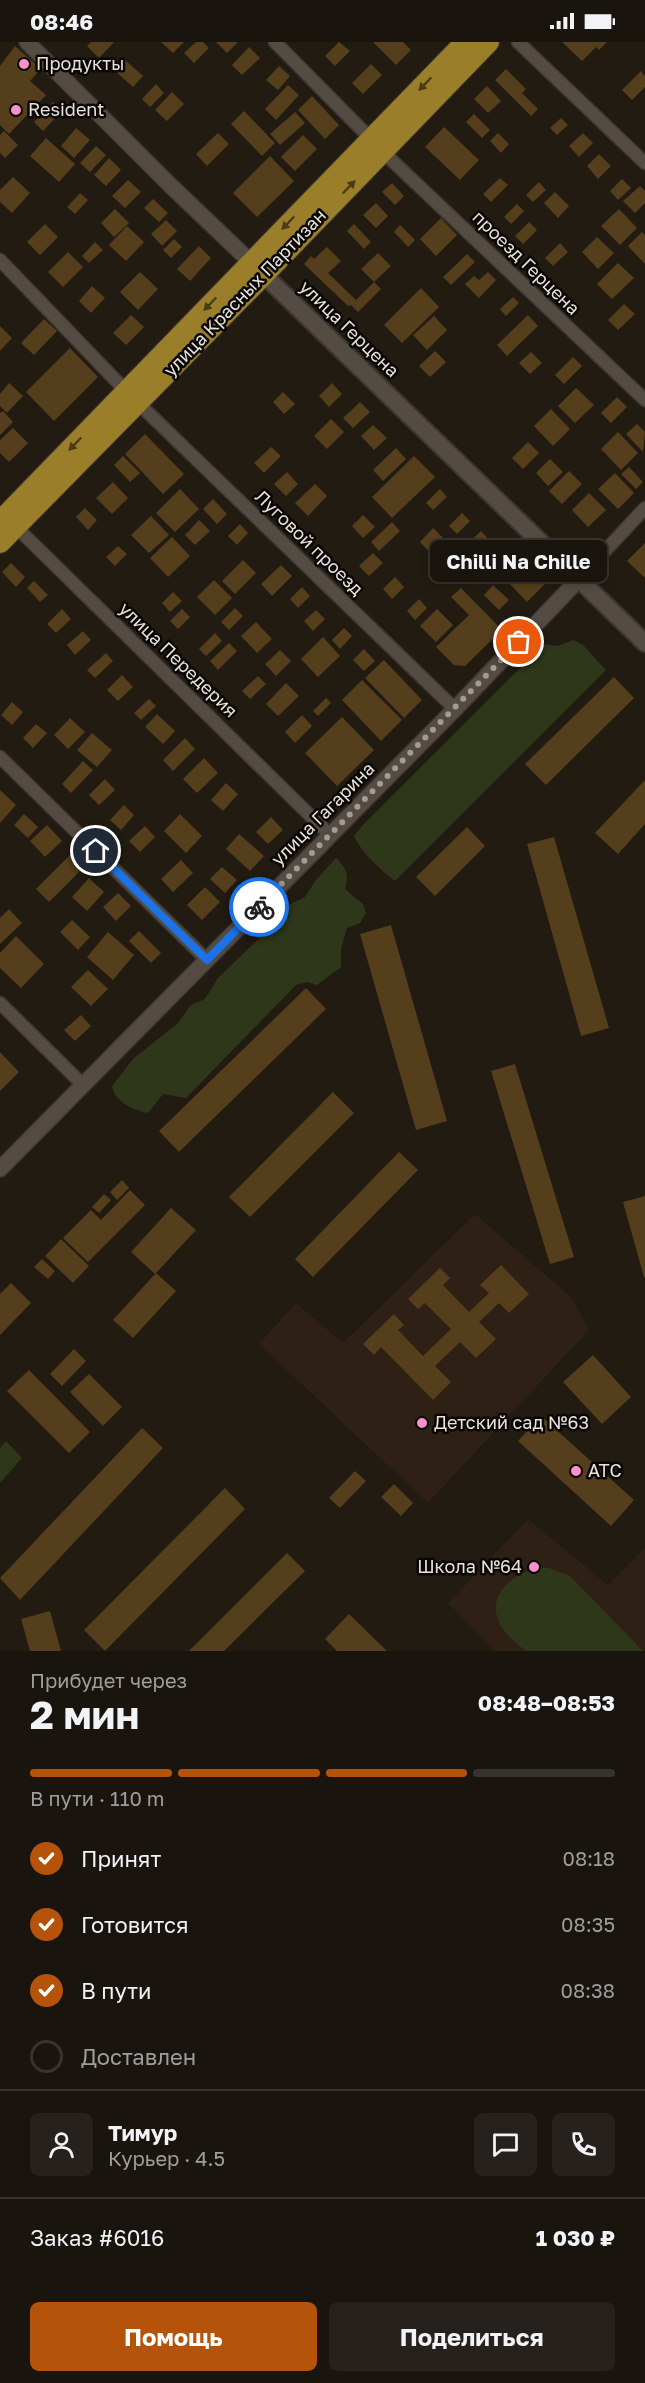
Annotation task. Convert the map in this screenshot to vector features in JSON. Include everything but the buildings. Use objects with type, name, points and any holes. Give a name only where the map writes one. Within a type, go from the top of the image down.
[{"type":"highway","name":"улица Красных Партизан","points":[[377,145],[465,42]]},
{"type":"highway","name":"улица Красных Партизан","points":[[0,543],[5,519],[132,397],[377,145],[489,42]]},
{"type":"main road","name":"улица Герцена","points":[[257,268],[645,644]]},
{"type":"street","name":"улица Герцена","points":[[27,42],[257,268]]},
{"type":"street","name":"проезд Герцена","points":[[275,42],[377,145],[645,400]]},
{"type":"street","points":[[518,42],[645,163]]},
{"type":"street","name":"Луговой проезд","points":[[0,260],[132,397],[454,709]]},
{"type":"street","name":"улица Гагарина","points":[[0,1169],[454,709],[645,508]]},
{"type":"street","name":"улица Передерия","points":[[5,519],[330,835]]},
{"type":"street","points":[[0,757],[207,960]]},
{"type":"street","points":[[0,1003],[83,1085]]},
{"type":"shaded area","name":"Детский сад №63","points":[[475,1214],[571,1297],[589,1330],[428,1503],[259,1344],[296,1303],[343,1343]]},
{"type":"shaded area","name":"Школа №64","points":[[528,1519],[608,1585],[645,1548],[645,1651],[495,1651],[448,1603]]},
{"type":"green space","points":[[573,640],[583,645],[606,670],[395,881],[377,866],[354,836],[544,644],[558,646]]},
{"type":"green space","points":[[336,858],[346,872],[345,889],[363,904],[366,913],[360,923],[347,928],[341,949],[341,967],[317,985],[307,982],[296,985],[186,1098],[163,1094],[148,1113],[136,1110],[121,1101],[112,1086],[133,1059],[178,1023],[191,1005],[205,999],[218,978],[267,931],[282,908],[305,897],[316,880]]},
{"type":"green space","points":[[6,1441],[22,1458],[0,1483],[0,1448]]},
{"type":"green space","points":[[538,1568],[549,1568],[570,1576],[643,1651],[525,1651],[501,1626],[496,1605],[498,1596],[510,1581]]},
{"type":"way so far","points":[[259,907],[519,642]]},
{"type":"place","name":"Продукты","points":[[24,64]]},
{"type":"place","name":"Resident","points":[[16,110]]},
{"type":"place","name":"Chilli Na Chille","points":[[519,642]]},
{"type":"place","name":"Детский сад №63","points":[[422,1423]]},
{"type":"place","name":"АТС","points":[[576,1471]]},
{"type":"place","name":"Школа №64","points":[[534,1567]]},
{"type":"route","points":[[96,851],[207,960],[259,907]]}]
